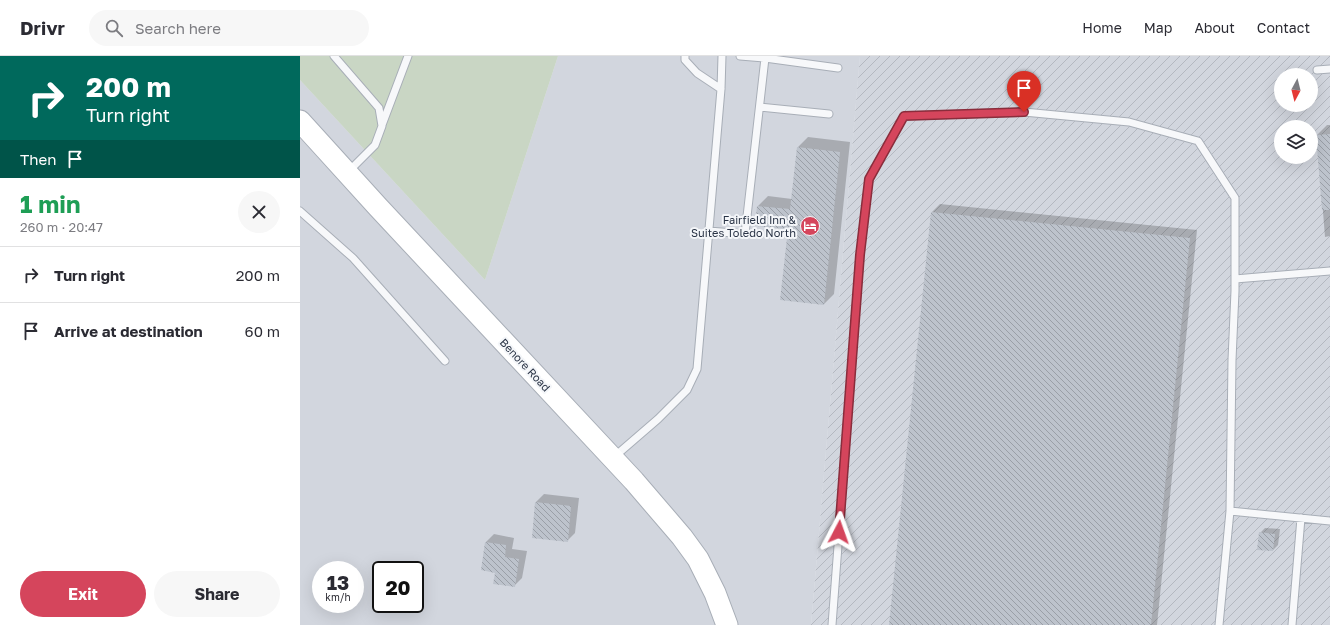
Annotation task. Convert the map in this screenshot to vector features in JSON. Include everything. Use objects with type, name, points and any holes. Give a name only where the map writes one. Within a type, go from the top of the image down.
[{"type":"main road","name":"Benore Road","points":[[300,121],[660,511],[698,559],[715,593],[727,625]]},
{"type":"lane","points":[[334,56],[379,108],[382,126]]},
{"type":"lane","points":[[347,173],[375,145],[408,56]]},
{"type":"lane","points":[[685,56],[685,60],[697,73],[721,89]]},
{"type":"lane","points":[[612,458],[658,419],[687,390],[697,369],[721,89],[722,56]]},
{"type":"lane","points":[[740,56],[838,68]]},
{"type":"lane","points":[[709,231],[745,234],[765,58]]},
{"type":"lane","points":[[1318,70],[1330,69]]},
{"type":"lane","points":[[760,107],[829,114]]},
{"type":"lane","points":[[832,625],[860,255],[869,179],[904,116],[1024,112],[1129,122],[1198,141],[1235,198],[1235,279],[1230,511],[1219,625]]},
{"type":"lane","points":[[300,211],[353,258],[445,361]]},
{"type":"lane","points":[[1235,279],[1330,271]]},
{"type":"lane","points":[[1230,511],[1330,521]]},
{"type":"lane","points":[[1292,625],[1301,518]]},
{"type":"shaded area","points":[[558,56],[860,56],[811,625],[300,625],[300,80],[485,280]]},
{"type":"shaded area","points":[[860,56],[1330,56],[1330,625],[811,625]]},
{"type":"green space","points":[[300,56],[558,56],[485,280],[300,80]]},
{"type":"building","points":[[1330,134],[1330,210],[1322,210],[1318,160],[1318,135]]},
{"type":"building","name":"Fairfield Inn & Suites Toledo North","points":[[797,147],[840,152],[824,305],[780,300],[788,229],[755,226],[757,206],[790,209]]},
{"type":"building","points":[[931,212],[1190,238],[1151,625],[889,625]]},
{"type":"building","points":[[535,502],[571,506],[568,542],[532,538]]},
{"type":"building","points":[[1259,532],[1275,534],[1273,551],[1257,550]]},
{"type":"building","points":[[485,542],[506,545],[505,557],[519,559],[515,587],[493,584],[495,573],[481,570]]},
{"type":"place","name":"Fairfield Inn & Suites Toledo North","points":[[810,226]]},
{"type":"route","points":[[839,532],[860,255],[869,179],[904,116],[1024,112]]}]
